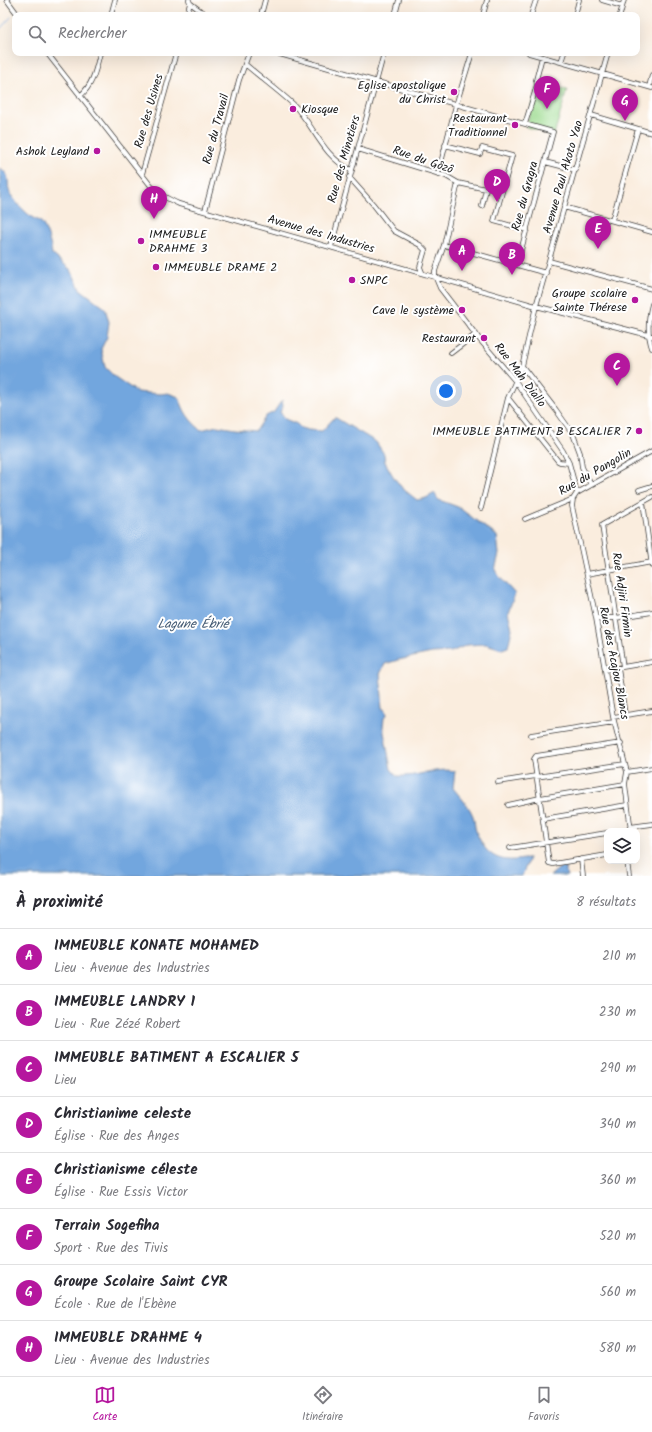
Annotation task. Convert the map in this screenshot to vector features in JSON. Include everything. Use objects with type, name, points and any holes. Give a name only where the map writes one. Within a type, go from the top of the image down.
[{"type":"street","points":[[7,0],[16,12]]},
{"type":"street","points":[[112,12],[115,0]]},
{"type":"street","points":[[262,12],[265,0]]},
{"type":"street","points":[[396,12],[399,0]]},
{"type":"street","points":[[484,12],[487,0]]},
{"type":"street","points":[[532,12],[536,0]]},
{"type":"street","points":[[576,12],[579,0]]},
{"type":"street","points":[[602,0],[622,6]]},
{"type":"street","points":[[621,12],[624,0]]},
{"type":"street","points":[[188,12],[190,2],[202,12]]},
{"type":"street","name":"Avenue des Industries","points":[[50,56],[151,186],[162,196],[179,204],[422,272],[536,306],[650,336]]},
{"type":"street","points":[[80,96],[87,90],[92,80],[99,56]]},
{"type":"street","name":"Rue des Usines","points":[[142,174],[175,56]]},
{"type":"street","name":"Rue du Travail","points":[[205,211],[239,80],[248,56]]},
{"type":"street","points":[[286,56],[525,124],[537,85],[536,80],[542,57]]},
{"type":"street","name":"Rue des Minotiers","points":[[330,247],[383,56]]},
{"type":"street","points":[[438,174],[456,105],[471,56]]},
{"type":"street","points":[[539,56],[650,87],[652,75]]},
{"type":"street","points":[[561,62],[563,56]]},
{"type":"street","name":"Avenue Paul Akoto Yao","points":[[481,508],[508,398],[522,366],[536,306],[576,170],[607,56]]},
{"type":"street","points":[[245,64],[292,104],[302,114],[317,138],[331,156],[340,164],[351,170]]},
{"type":"street","points":[[591,115],[652,133]]},
{"type":"street","name":"Rue du Gragra","points":[[517,265],[553,132],[525,124]]},
{"type":"street","points":[[612,220],[638,129]]},
{"type":"street","points":[[445,145],[480,154],[482,148],[512,156],[494,221],[527,230]]},
{"type":"street","name":"Rue du Gôzô","points":[[358,149],[438,174],[458,183],[444,245],[435,271],[435,276]]},
{"type":"street","points":[[545,162],[576,170]]},
{"type":"street","points":[[349,177],[394,231],[420,245],[425,250],[420,267],[422,272]]},
{"type":"street","points":[[458,183],[486,189],[482,206]]},
{"type":"street","points":[[564,207],[652,232]]},
{"type":"street","points":[[444,245],[546,274]]},
{"type":"street","points":[[549,261],[652,289]]},
{"type":"street","name":"Rue Mah Diallo","points":[[435,276],[440,288],[516,382],[563,451],[569,463],[578,493]]},
{"type":"street","points":[[652,304],[649,316],[652,346]]},
{"type":"street","points":[[451,353],[476,334]]},
{"type":"street","points":[[522,366],[556,410],[572,434],[578,447],[582,467],[591,484]]},
{"type":"street","points":[[508,398],[558,461],[569,463]]},
{"type":"street","name":"Rue du Pangolin","points":[[525,519],[573,499],[578,493],[591,484],[652,451]]},
{"type":"street","points":[[639,490],[652,486]]},
{"type":"street","points":[[652,497],[643,502],[652,566]]},
{"type":"street","name":"Rue des Acajou Blancs","points":[[573,499],[572,506],[596,618],[614,720],[621,743],[627,772],[625,784],[630,828]]},
{"type":"street","name":"Rue Adjiri Firmin","points":[[625,715],[616,618],[602,526],[643,502]]},
{"type":"street","points":[[587,574],[652,562]]},
{"type":"street","points":[[596,618],[616,618],[652,612]]},
{"type":"street","points":[[605,670],[652,662]]},
{"type":"street","points":[[531,735],[614,720],[625,715],[652,711]]},
{"type":"street","points":[[604,855],[553,864],[549,861],[534,759],[536,756],[621,743]]},
{"type":"street","points":[[498,782],[625,764]]},
{"type":"street","points":[[627,772],[652,768]]},
{"type":"street","points":[[508,805],[540,798],[625,784]]},
{"type":"street","points":[[543,819],[627,805]]},
{"type":"street","points":[[634,828],[652,824]]},
{"type":"street","points":[[510,848],[604,833]]},
{"type":"street","points":[[581,859],[583,876]]},
{"type":"street","points":[[627,864],[629,876]]},
{"type":"green space","points":[[539,82],[567,90],[554,135],[526,127]]},
{"type":"water","name":"Lagune Ébrié","points":[[0,168],[4,171],[8,178],[9,191],[13,198],[27,213],[40,221],[43,225],[51,246],[52,254],[71,270],[80,289],[105,308],[109,322],[107,337],[101,349],[105,367],[115,377],[137,392],[160,394],[168,393],[179,397],[187,415],[201,430],[217,426],[256,431],[266,416],[274,412],[282,400],[283,406],[280,412],[285,419],[297,424],[301,428],[322,431],[334,418],[336,418],[376,442],[384,454],[385,462],[393,476],[402,488],[417,500],[426,498],[435,493],[439,500],[458,507],[497,536],[499,554],[495,570],[515,594],[508,612],[512,629],[508,647],[502,649],[486,644],[467,645],[451,652],[432,653],[385,664],[380,674],[383,708],[386,710],[387,715],[384,718],[383,727],[391,769],[397,776],[411,776],[440,770],[455,771],[453,788],[471,812],[480,840],[490,853],[496,857],[510,860],[529,858],[522,876],[0,876]]},
{"type":"water","points":[[564,864],[567,876],[550,876]]},
{"type":"waterway","points":[[0,29],[11,17]]},
{"type":"place","name":"Eglise apostolique du Christ","points":[[454,92]]},
{"type":"place","name":"Kiosque","points":[[293,109]]},
{"type":"place","name":"Terrain Sogefiha","points":[[547,109]]},
{"type":"place","name":"Groupe Scolaire Saint CYR","points":[[625,121]]},
{"type":"place","name":"Restaurant Traditionnel","points":[[515,125]]},
{"type":"place","name":"Ashok Leyland","points":[[97,151]]},
{"type":"place","name":"Christianime celeste","points":[[497,202]]},
{"type":"place","name":"IMMEUBLE DRAHME 4","points":[[154,219]]},
{"type":"place","name":"IMMEUBLE DRAHME 3","points":[[141,241]]},
{"type":"place","name":"Christianisme céleste","points":[[598,249]]},
{"type":"place","name":"IMMEUBLE DRAME 2","points":[[156,267]]},
{"type":"place","name":"IMMEUBLE KONATE MOHAMED","points":[[462,271]]},
{"type":"place","name":"IMMEUBLE LANDRY 1","points":[[512,275]]},
{"type":"place","name":"SNPC","points":[[352,280]]},
{"type":"place","name":"Groupe scolaire Sainte Thérese","points":[[635,300]]},
{"type":"place","name":"Cave le système","points":[[462,310]]},
{"type":"place","name":"Restaurant","points":[[484,338]]},
{"type":"place","name":"IMMEUBLE BATIMENT A ESCALIER 5","points":[[617,386]]},
{"type":"place","name":"IMMEUBLE BATIMENT B ESCALIER 7","points":[[639,431]]}]
